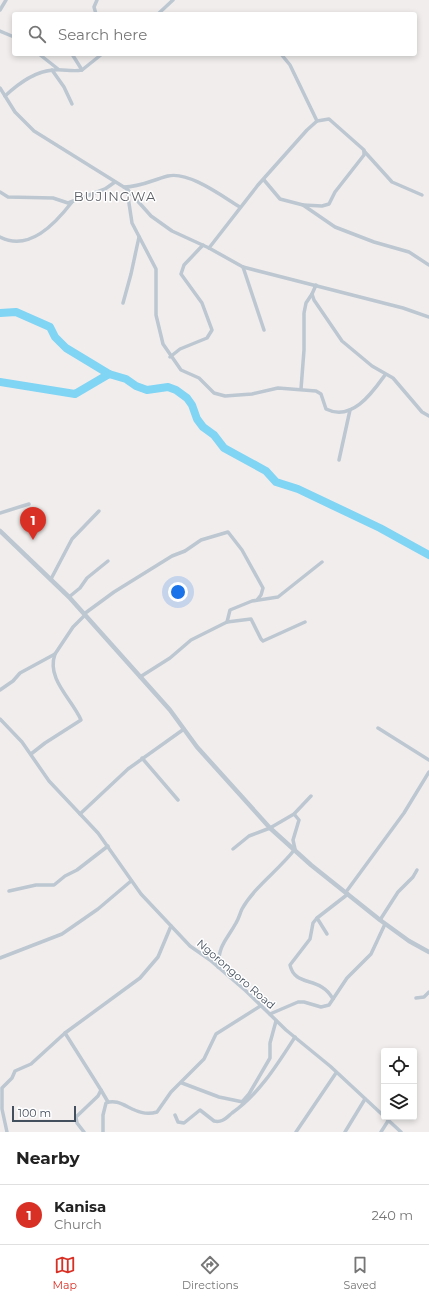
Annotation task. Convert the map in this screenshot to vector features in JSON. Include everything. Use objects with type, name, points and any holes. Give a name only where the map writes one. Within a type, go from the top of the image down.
[{"type":"street","points":[[0,10],[6,0]]},
{"type":"street","points":[[95,12],[94,7],[97,0]]},
{"type":"street","points":[[160,12],[173,0]]},
{"type":"street","points":[[0,31],[12,36]]},
{"type":"street","points":[[42,56],[59,70]]},
{"type":"street","points":[[73,56],[82,70]]},
{"type":"street","points":[[5,96],[31,76],[52,70],[82,70],[100,56]]},
{"type":"street","points":[[283,56],[290,65],[318,120]]},
{"type":"street","points":[[52,70],[64,86],[72,104]]},
{"type":"street","points":[[0,88],[14,112],[34,131],[125,188],[151,216],[162,225],[209,248],[243,267],[403,308],[429,317]]},
{"type":"street","points":[[209,248],[240,207],[307,130],[318,120],[329,119],[332,121],[378,164],[390,180],[422,195]]},
{"type":"street","points":[[264,180],[280,199],[303,205],[322,206],[329,204],[335,192],[361,160],[364,151]]},
{"type":"street","points":[[125,188],[140,186],[169,176],[182,176],[214,191],[240,207]]},
{"type":"street","points":[[0,192],[8,197],[47,197],[68,203],[105,189],[115,182]]},
{"type":"street","points":[[125,188],[130,216],[156,269],[157,320],[162,344],[170,357],[181,370],[199,378],[211,391],[219,395],[232,396],[252,394],[278,388],[320,392],[325,407],[328,410],[340,413],[350,410],[371,396],[386,375]]},
{"type":"street","points":[[0,237],[18,243],[32,238],[54,224],[72,202]]},
{"type":"street","points":[[303,205],[336,227],[374,242],[398,247],[429,265]]},
{"type":"street","points":[[123,303],[139,237]]},
{"type":"street","points":[[170,357],[180,349],[207,338],[212,330],[202,303],[181,274],[184,265],[203,245]]},
{"type":"street","points":[[243,267],[264,330]]},
{"type":"street","points":[[301,389],[304,350],[304,313],[306,303],[316,285]]},
{"type":"street","points":[[312,294],[319,309],[342,341],[386,375],[398,382],[422,412],[429,416]]},
{"type":"street","points":[[339,460],[350,410]]},
{"type":"street","points":[[0,513],[29,504]]},
{"type":"street","points":[[51,578],[72,539],[99,511]]},
{"type":"street","points":[[0,531],[69,596],[170,710],[184,730],[270,828],[385,924],[409,941],[429,952]]},
{"type":"street","points":[[31,754],[45,742],[81,720],[55,676],[52,664],[54,654],[84,614],[114,592],[172,556],[185,551],[201,540],[228,532],[242,550],[263,588],[261,595],[257,600]]},
{"type":"street","points":[[69,596],[80,588],[87,578],[108,561]]},
{"type":"street","points":[[227,622],[230,610],[257,600],[278,596],[322,562]]},
{"type":"street","points":[[140,677],[176,653],[191,640],[227,622],[252,619],[260,639],[263,641],[305,622]]},
{"type":"street","points":[[0,690],[13,681],[20,673],[54,654]]},
{"type":"street","name":"Ngorongoro Road","points":[[0,720],[31,754],[49,780],[108,846],[131,881],[194,950],[204,955],[262,1005],[276,1021],[401,1132]]},
{"type":"street","points":[[378,728],[429,760]]},
{"type":"street","points":[[80,814],[118,777],[142,758],[184,730]]},
{"type":"street","points":[[142,758],[178,800]]},
{"type":"street","points":[[333,999],[330,993],[321,985],[302,980],[294,975],[290,965],[310,939],[313,923],[347,893],[404,813],[429,772]]},
{"type":"street","points":[[233,849],[249,836],[270,828],[294,814],[311,796]]},
{"type":"street","points":[[218,967],[221,946],[237,922],[242,909],[263,883],[284,863],[295,849],[294,840],[299,820],[294,814]]},
{"type":"street","points":[[9,891],[36,885],[54,885],[65,876],[77,870],[108,846]]},
{"type":"street","points":[[380,920],[398,892],[413,877],[417,870]]},
{"type":"street","points":[[0,958],[62,934],[98,909],[131,881]]},
{"type":"street","points":[[317,918],[327,934]]},
{"type":"street","points":[[270,1014],[298,1002],[304,1002],[315,1007],[325,1006],[333,999],[353,970],[371,954],[385,924]]},
{"type":"street","points":[[7,1132],[2,1109],[1,1086],[12,1078],[17,1068],[31,1064],[65,1033],[140,978],[158,957],[171,926]]},
{"type":"street","points":[[416,998],[424,997],[429,992]]},
{"type":"street","points":[[108,1102],[116,1102],[140,1113],[151,1114],[160,1109],[171,1092],[204,1059],[214,1037],[219,1031],[262,1005]]},
{"type":"street","points":[[242,1102],[249,1094],[270,1058],[270,1043],[276,1021]]},
{"type":"street","points":[[65,1033],[108,1102]]},
{"type":"street","points":[[175,1115],[178,1122],[184,1123],[200,1110],[211,1120],[220,1122],[246,1103],[262,1085],[295,1038]]},
{"type":"street","points":[[296,1132],[336,1073]]},
{"type":"street","points":[[182,1082],[219,1097],[246,1103]]},
{"type":"street","points":[[84,1132],[77,1123],[76,1117],[98,1096],[100,1090]]},
{"type":"street","points":[[345,1132],[365,1099]]},
{"type":"street","points":[[103,1132],[103,1116],[105,1106],[108,1102]]},
{"type":"street","points":[[382,1132],[388,1121]]},
{"type":"waterway","points":[[0,313],[16,312],[50,327],[55,337],[66,348],[109,374]]},
{"type":"waterway","points":[[0,382],[75,394],[109,374],[126,379],[136,386],[147,390],[168,387],[176,390],[187,398],[192,405],[197,419],[203,427],[214,435],[224,448],[266,471],[276,482],[298,489],[380,528],[429,555]]},
{"type":"place","name":"Kanisa","points":[[33,540]]},
{"type":"district","name":"BUJINGWA","points":[[115,196]]}]
